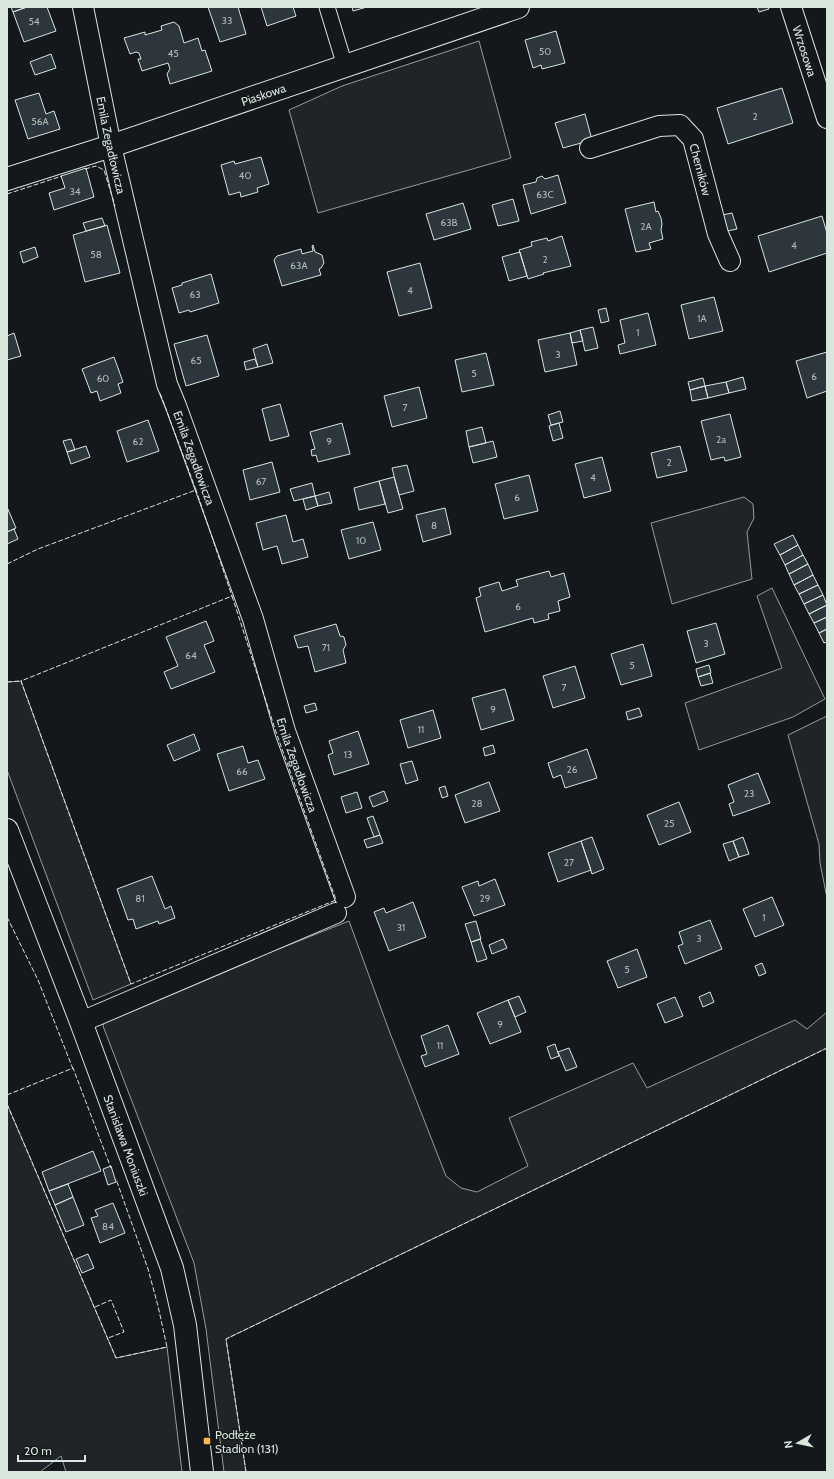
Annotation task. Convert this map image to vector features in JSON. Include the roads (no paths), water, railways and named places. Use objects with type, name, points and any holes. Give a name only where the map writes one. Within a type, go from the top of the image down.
[{"type":"street","name":"Emila Zegadłowicza","points":[[81,1022],[340,905],[285,731],[253,619],[167,384],[111,146],[83,7]]},
{"type":"street","points":[[327,7],[345,66]]},
{"type":"street","name":"Piaskowa","points":[[7,179],[111,146],[518,7]]},
{"type":"street","name":"Wrzosowa","points":[[791,7],[827,118]]},
{"type":"street","name":"Chemików","points":[[590,148],[659,126],[680,125],[693,139],[718,234],[730,261]]},
{"type":"street","name":"Stanisława Moniuszki","points":[[7,830],[81,1022],[172,1268],[184,1325],[202,1472]]},
{"type":"place","name":"Podłęże Stadion (131)","points":[[207,1441]]}]
